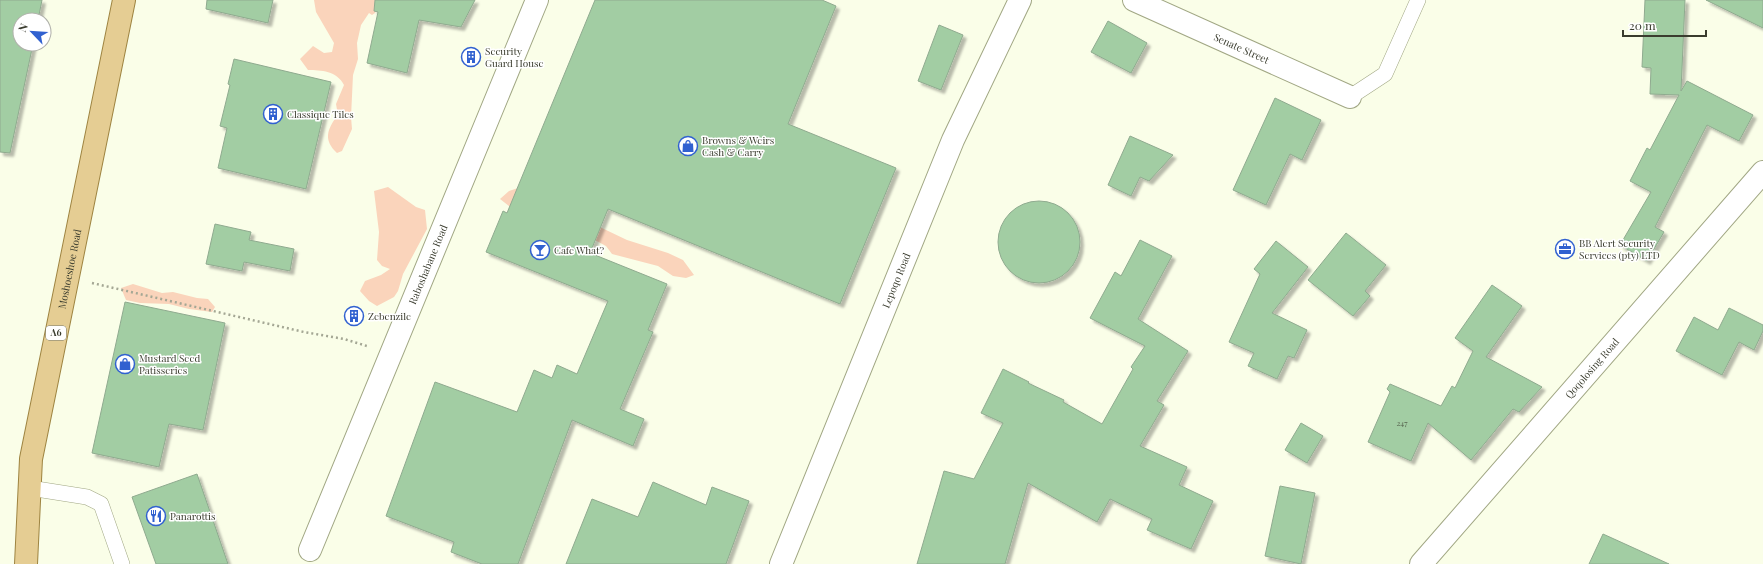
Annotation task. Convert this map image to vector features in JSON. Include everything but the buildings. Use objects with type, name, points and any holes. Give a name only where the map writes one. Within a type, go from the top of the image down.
[{"type":"main road","name":"Moshoeshoe Road","points":[[26,564],[31,459],[124,0]]},
{"type":"street","name":"Raboshabane Road","points":[[310,550],[537,0]]},
{"type":"street","name":"Lepoqo Road","points":[[781,564],[953,140],[1020,0]]},
{"type":"street","name":"Senate Street","points":[[1134,0],[1350,97]]},
{"type":"street","name":"Qoqolosing Road","points":[[1421,564],[1763,172]]},
{"type":"lane","points":[[1350,97],[1385,74],[1418,0]]},
{"type":"lane","points":[[30,488],[87,497],[101,504],[122,564]]},
{"type":"path","points":[[68,277],[304,332],[344,339],[391,354]]},
{"type":"shaded area","points":[[314,0],[379,0],[375,13],[372,15],[369,13],[361,25],[357,43],[358,59],[353,75],[351,117],[352,129],[342,151],[337,153],[330,144],[328,134],[331,125],[338,115],[336,104],[344,85],[341,80],[333,74],[318,70],[308,70],[300,59],[313,46],[324,53],[332,52],[334,43],[316,12]]},
{"type":"shaded area","points":[[388,187],[416,207],[425,210],[427,229],[403,274],[398,291],[394,297],[377,306],[369,301],[360,291],[365,281],[381,275],[390,269],[382,266],[377,260],[379,232],[374,191]]},
{"type":"shaded area","points":[[518,188],[627,240],[668,253],[683,260],[694,275],[686,278],[673,276],[658,266],[612,254],[606,246],[589,237],[509,206],[500,199],[509,191]]},
{"type":"shaded area","points":[[133,284],[162,293],[173,292],[208,299],[215,307],[212,312],[189,309],[169,304],[140,303],[126,300],[121,288]]},
{"type":"place","name":"Security Guard House","points":[[471,57]]},
{"type":"place","name":"Classique Tiles","points":[[273,114]]},
{"type":"place","name":"Browns & Weirs Cash & Carry","points":[[688,146]]},
{"type":"place","name":"BB Alert Security Services (pty) LTD","points":[[1565,249]]},
{"type":"place","name":"Cafe What?","points":[[540,250]]},
{"type":"place","name":"Zebenzile","points":[[354,316]]},
{"type":"place","name":"Mustard Seed Patisseries","points":[[125,364]]},
{"type":"place","name":"Panarottis","points":[[156,516]]}]
